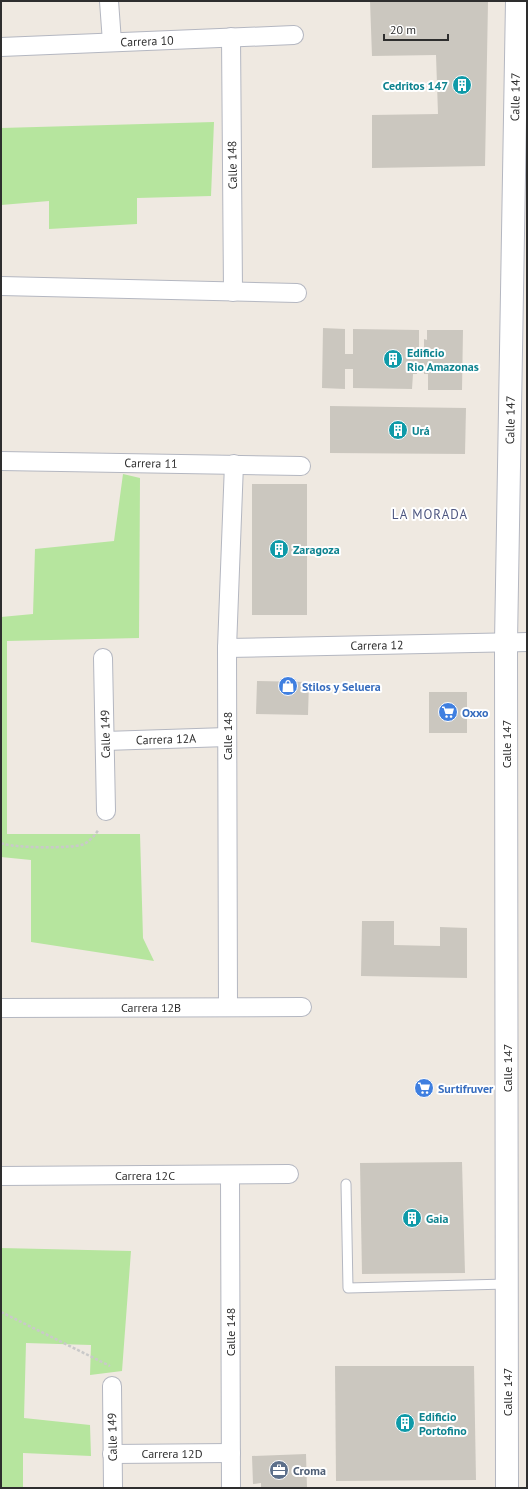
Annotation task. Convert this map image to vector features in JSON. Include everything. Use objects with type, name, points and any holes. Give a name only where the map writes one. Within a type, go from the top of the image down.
[{"type":"main road","name":"Calle 147","points":[[507,1488],[507,1284],[517,642],[517,1]]},
{"type":"street","points":[[109,1],[112,42]]},
{"type":"street","name":"Carrera 10","points":[[1,47],[294,35]]},
{"type":"street","name":"Calle 148","points":[[231,37],[233,292]]},
{"type":"street","points":[[1,286],[297,293]]},
{"type":"street","name":"Carrera 11","points":[[1,461],[301,466]]},
{"type":"street","name":"Calle 148","points":[[228,1007],[227,648],[234,464]]},
{"type":"street","name":"Carrera 12","points":[[227,648],[517,642]]},
{"type":"street","name":"Calle 149","points":[[103,658],[106,811]]},
{"type":"street","name":"Carrera 12A","points":[[105,741],[227,737]]},
{"type":"street","name":"Carrera 12B","points":[[1,1008],[302,1007]]},
{"type":"street","name":"Carrera 12C","points":[[1,1176],[289,1174]]},
{"type":"street","name":"Calle 148","points":[[230,1175],[231,1488]]},
{"type":"street","name":"Calle 149","points":[[112,1386],[113,1488]]},
{"type":"street","name":"Carrera 12D","points":[[112,1454],[231,1453]]},
{"type":"lane","points":[[346,1184],[348,1288],[507,1284]]},
{"type":"path","points":[[1,843],[71,848],[84,844],[95,836],[103,824],[106,811]]},
{"type":"path","points":[[1,1312],[111,1367],[112,1386]]},
{"type":"green space","points":[[214,122],[211,196],[137,198],[137,224],[49,229],[49,201],[1,205],[1,128]]},
{"type":"green space","points":[[123,474],[140,478],[139,638],[7,641],[7,834],[140,834],[143,938],[154,961],[31,942],[31,860],[1,857],[1,617],[33,614],[35,549],[114,541]]},
{"type":"green space","points":[[1,1248],[131,1251],[122,1371],[90,1375],[91,1345],[26,1343],[24,1418],[90,1425],[91,1456],[23,1453],[23,1488],[1,1488]]},
{"type":"building","name":"Cedritos 147","points":[[370,1],[488,2],[485,166],[372,168],[372,115],[438,114],[436,55],[372,56]]},
{"type":"building","name":"Edificio Rio Amazonas","points":[[323,328],[345,329],[345,354],[353,354],[353,329],[419,330],[419,352],[424,352],[424,339],[427,340],[427,330],[463,330],[462,390],[428,390],[428,374],[424,374],[424,363],[417,363],[417,374],[413,374],[412,389],[353,388],[353,369],[345,369],[345,389],[322,388]]},
{"type":"building","name":"Urá","points":[[330,406],[466,408],[465,454],[330,453]]},
{"type":"building","name":"Zaragoza","points":[[252,484],[307,484],[307,615],[252,615]]},
{"type":"building","points":[[257,681],[309,682],[308,715],[256,714]]},
{"type":"building","name":"Oxxo","points":[[429,692],[467,692],[467,733],[429,733]]},
{"type":"building","points":[[362,921],[394,921],[394,945],[440,946],[440,927],[467,928],[467,978],[361,976]]},
{"type":"building","name":"Gaia","points":[[462,1162],[465,1273],[362,1274],[360,1163]]},
{"type":"building","name":"Edificio Portofino","points":[[335,1366],[474,1366],[476,1480],[336,1481]]},
{"type":"building","name":"Croma","points":[[306,1454],[307,1488],[261,1488],[261,1483],[253,1484],[252,1456]]},
{"type":"place","name":"Cedritos 147","points":[[462,85]]},
{"type":"place","name":"Edificio Rio Amazonas","points":[[393,359]]},
{"type":"place","name":"Urá","points":[[398,430]]},
{"type":"place","name":"Zaragoza","points":[[279,549]]},
{"type":"place","name":"Stilos y Seluera","points":[[288,686]]},
{"type":"place","name":"Oxxo","points":[[448,712]]},
{"type":"place","name":"Surtifruver","points":[[424,1088]]},
{"type":"place","name":"Gaia","points":[[412,1218]]},
{"type":"place","name":"Edificio Portofino","points":[[405,1423]]},
{"type":"place","name":"Croma","points":[[279,1470]]},
{"type":"district","name":"LA MORADA","points":[[430,514]]}]
